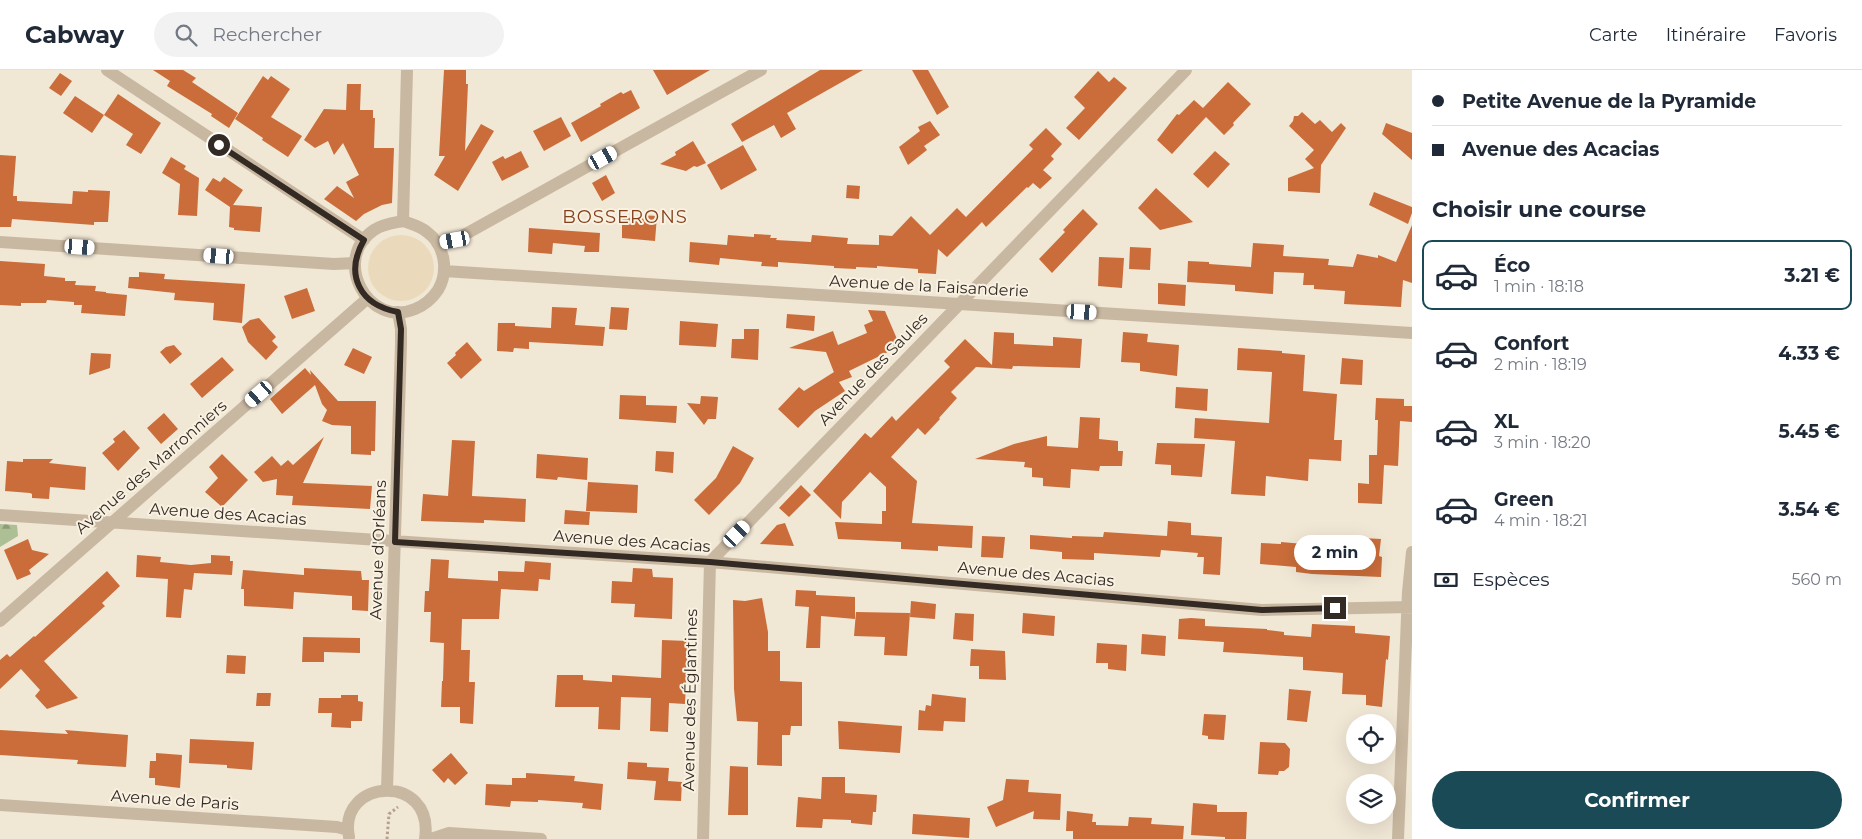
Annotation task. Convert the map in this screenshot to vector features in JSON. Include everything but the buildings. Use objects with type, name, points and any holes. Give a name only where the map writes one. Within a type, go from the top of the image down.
[{"type":"street","points":[[107,70],[364,240]]},
{"type":"street","points":[[403,221],[407,70]]},
{"type":"street","points":[[438,243],[455,240],[761,70]]},
{"type":"street","name":"Avenue des Saules","points":[[710,562],[943,319],[961,303],[1186,70]]},
{"type":"street","points":[[403,221],[427,232],[438,243],[443,256],[444,270],[442,284],[434,296],[424,305],[398,312],[385,310],[368,298],[358,284],[355,274],[355,263],[358,251],[364,240],[386,224],[403,221]]},
{"type":"street","points":[[0,242],[334,264],[355,263]]},
{"type":"street","name":"Avenue de la Faisanderie","points":[[444,270],[1412,333]]},
{"type":"street","name":"Avenue des Marronniers","points":[[0,621],[368,298]]},
{"type":"street","name":"Avenue d'Orléans","points":[[387,789],[401,329],[398,312]]},
{"type":"street","name":"Avenue des Acacias","points":[[0,515],[710,562],[1262,610],[1410,606]]},
{"type":"street","points":[[1398,839],[1412,552]]},
{"type":"street","name":"Avenue des Églantines","points":[[703,839],[710,562]]},
{"type":"street","points":[[349,835],[349,818],[354,807],[363,798],[374,792],[387,789],[399,791],[410,797],[419,806],[424,817],[425,839]]},
{"type":"street","name":"Avenue de Paris","points":[[0,805],[337,826],[349,835]]},
{"type":"street","points":[[431,839],[448,834],[541,839]]},
{"type":"path","points":[[387,839],[389,814],[410,797]]},
{"type":"green space","points":[[0,524],[17,525],[18,536],[0,547]]},
{"type":"shaded area","points":[[401,235],[414,238],[424,245],[431,255],[434,268],[431,281],[424,291],[414,298],[401,301],[388,298],[378,291],[371,281],[368,268],[371,255],[378,245],[388,238]]},
{"type":"district","name":"BOSSERONS","points":[[625,217]]},
{"type":"route","points":[[219,145],[364,240],[358,251],[355,263],[355,274],[358,284],[373,303],[385,310],[398,312],[401,329],[395,542],[710,562],[1262,610],[1335,608]]}]
